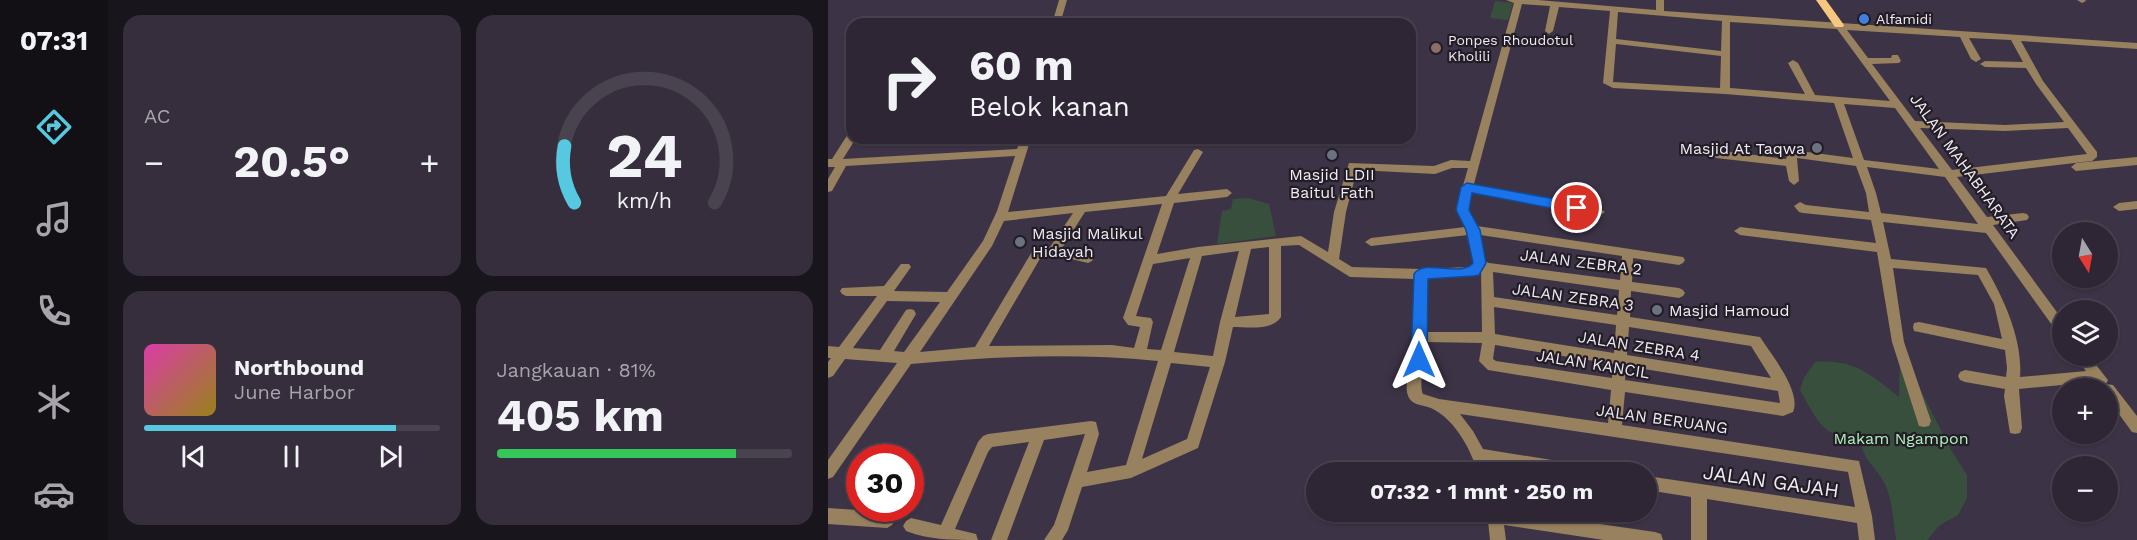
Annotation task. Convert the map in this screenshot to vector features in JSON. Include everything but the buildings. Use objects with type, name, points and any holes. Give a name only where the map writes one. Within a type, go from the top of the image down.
[{"type":"main road","points":[[1821,0],[1839,25]]},
{"type":"street","points":[[1058,18],[1063,0]]},
{"type":"street","points":[[1510,0],[1726,19],[2137,46]]},
{"type":"street","points":[[1660,0],[1660,13]]},
{"type":"street","name":"JALAN KANCIL","points":[[1519,1],[1462,210],[1473,230],[1483,265],[1489,301],[1489,339],[1486,361],[1493,366],[1783,410],[1788,408]]},
{"type":"street","points":[[1549,31],[1555,4]]},
{"type":"street","points":[[1614,9],[1607,78],[1608,83],[1616,86],[1725,91],[1899,105]]},
{"type":"street","points":[[1725,91],[1726,19]]},
{"type":"street","name":"JALAN MAHABHARATA","points":[[1839,25],[2052,315]]},
{"type":"street","points":[[1963,35],[1980,61],[2029,65]]},
{"type":"street","points":[[1951,177],[2092,157],[2093,154],[2069,125],[2029,65],[2015,39]]},
{"type":"street","points":[[1612,41],[1726,54]]},
{"type":"street","points":[[1866,62],[1896,61],[1895,57]]},
{"type":"street","points":[[1794,63],[1812,98]]},
{"type":"street","points":[[1838,101],[1862,163],[1876,219],[1898,342],[1924,422]]},
{"type":"street","points":[[1912,124],[2005,128],[2069,125]]},
{"type":"street","points":[[828,188],[835,163],[847,144]]},
{"type":"street","points":[[828,472],[977,261],[1001,217],[1024,144]]},
{"type":"street","points":[[835,163],[1022,152]]},
{"type":"street","points":[[1140,352],[1148,322],[1132,321],[1128,318],[1170,198],[1198,152]]},
{"type":"street","points":[[1716,154],[1791,164]]},
{"type":"street","points":[[1794,181],[1792,154],[1951,177],[2137,161]]},
{"type":"street","points":[[1333,261],[1340,212],[1353,166],[1435,170],[1451,164],[1473,165]]},
{"type":"street","points":[[1467,187],[1599,212]]},
{"type":"street","points":[[1001,217],[1227,193]]},
{"type":"street","points":[[2119,207],[2137,205]]},
{"type":"street","points":[[1800,207],[1876,219],[1986,226],[2023,217]]},
{"type":"street","points":[[1054,251],[1082,208]]},
{"type":"street","points":[[1371,242],[1473,230],[1679,260]]},
{"type":"street","points":[[1740,231],[1881,248]]},
{"type":"street","points":[[1149,260],[1198,251],[1281,241],[1311,244],[1333,261],[1355,273],[1464,273],[1474,271],[1483,265]]},
{"type":"street","points":[[1226,322],[1267,321],[1275,317],[1281,241]]},
{"type":"street","points":[[1076,481],[1131,471],[1188,446],[1195,438],[1218,362],[1246,245]]},
{"type":"street","points":[[979,352],[1035,256],[1044,250],[1088,258]]},
{"type":"street","points":[[1131,471],[1198,251]]},
{"type":"street","points":[[1615,430],[1628,252]]},
{"type":"street","points":[[1884,263],[1982,270],[2000,304],[2010,346],[2014,368],[2011,384],[2015,428]]},
{"type":"street","name":"JALAN ZEBRA 2","points":[[1483,265],[1678,293]]},
{"type":"street","points":[[828,372],[905,267]]},
{"type":"street","points":[[1421,274],[1419,360],[1413,393],[1419,399],[1439,405],[1458,424],[1481,462]]},
{"type":"street","points":[[846,291],[951,297]]},
{"type":"street","name":"JALAN ZEBRA 3","points":[[1489,301],[1755,341],[1784,386],[1788,408]]},
{"type":"street","points":[[884,356],[910,314]]},
{"type":"street","points":[[1919,327],[2010,346]]},
{"type":"street","name":"JALAN ZEBRA 4","points":[[1419,337],[1468,336],[1784,386]]},
{"type":"street","points":[[828,352],[910,358],[979,352],[1140,352],[1218,362]]},
{"type":"street","points":[[2090,366],[2099,378]]},
{"type":"street","points":[[1965,376],[2011,384],[2097,375]]},
{"type":"street","points":[[2118,403],[2137,427]]},
{"type":"street","name":"JALAN BERUANG","points":[[1439,405],[1854,466],[1860,490]]},
{"type":"street","points":[[945,534],[986,443],[992,440],[1093,428],[1060,530],[1053,540]]},
{"type":"street","points":[[999,540],[1039,434]]},
{"type":"street","points":[[1479,455],[1522,462]]},
{"type":"street","name":"JALAN GAJAH","points":[[1657,485],[1864,516],[1860,490]]},
{"type":"street","points":[[1699,492],[1699,540]]},
{"type":"street","points":[[828,516],[846,517]]},
{"type":"street","points":[[1864,516],[1867,540]]},
{"type":"street","points":[[1496,522],[1498,540]]},
{"type":"street","points":[[1544,522],[1655,540]]},
{"type":"street","points":[[910,526],[970,540]]},
{"type":"green space","points":[[1495,1],[1513,3],[1508,20],[1490,18]]},
{"type":"green space","points":[[1248,198],[1269,204],[1276,236],[1217,244],[1222,211],[1231,209],[1233,199]]},
{"type":"green space","name":"Makam Ngampon","points":[[1900,350],[1951,450],[1967,475],[1967,498],[1958,515],[1940,525],[1927,540],[1896,540],[1886,486],[1867,459],[1861,443],[1837,436],[1823,426],[1800,390],[1804,378],[1815,362],[1829,362],[1861,370],[1899,397]]},
{"type":"place","name":"Alfamidi","points":[[1864,19]]},
{"type":"place","name":"Ponpes Rhoudotul Kholili","points":[[1436,48]]},
{"type":"place","name":"Masjid At Taqwa","points":[[1817,148]]},
{"type":"place","name":"Masjid LDII Baitul Fath","points":[[1332,155]]},
{"type":"place","name":"Masjid Malikul Hidayah","points":[[1020,242]]},
{"type":"place","name":"Masjid Hamoud","points":[[1657,310]]},
{"type":"route","points":[[1419,360],[1421,274],[1464,273],[1474,271],[1479,263],[1473,230],[1462,210],[1467,187],[1577,208]]}]
